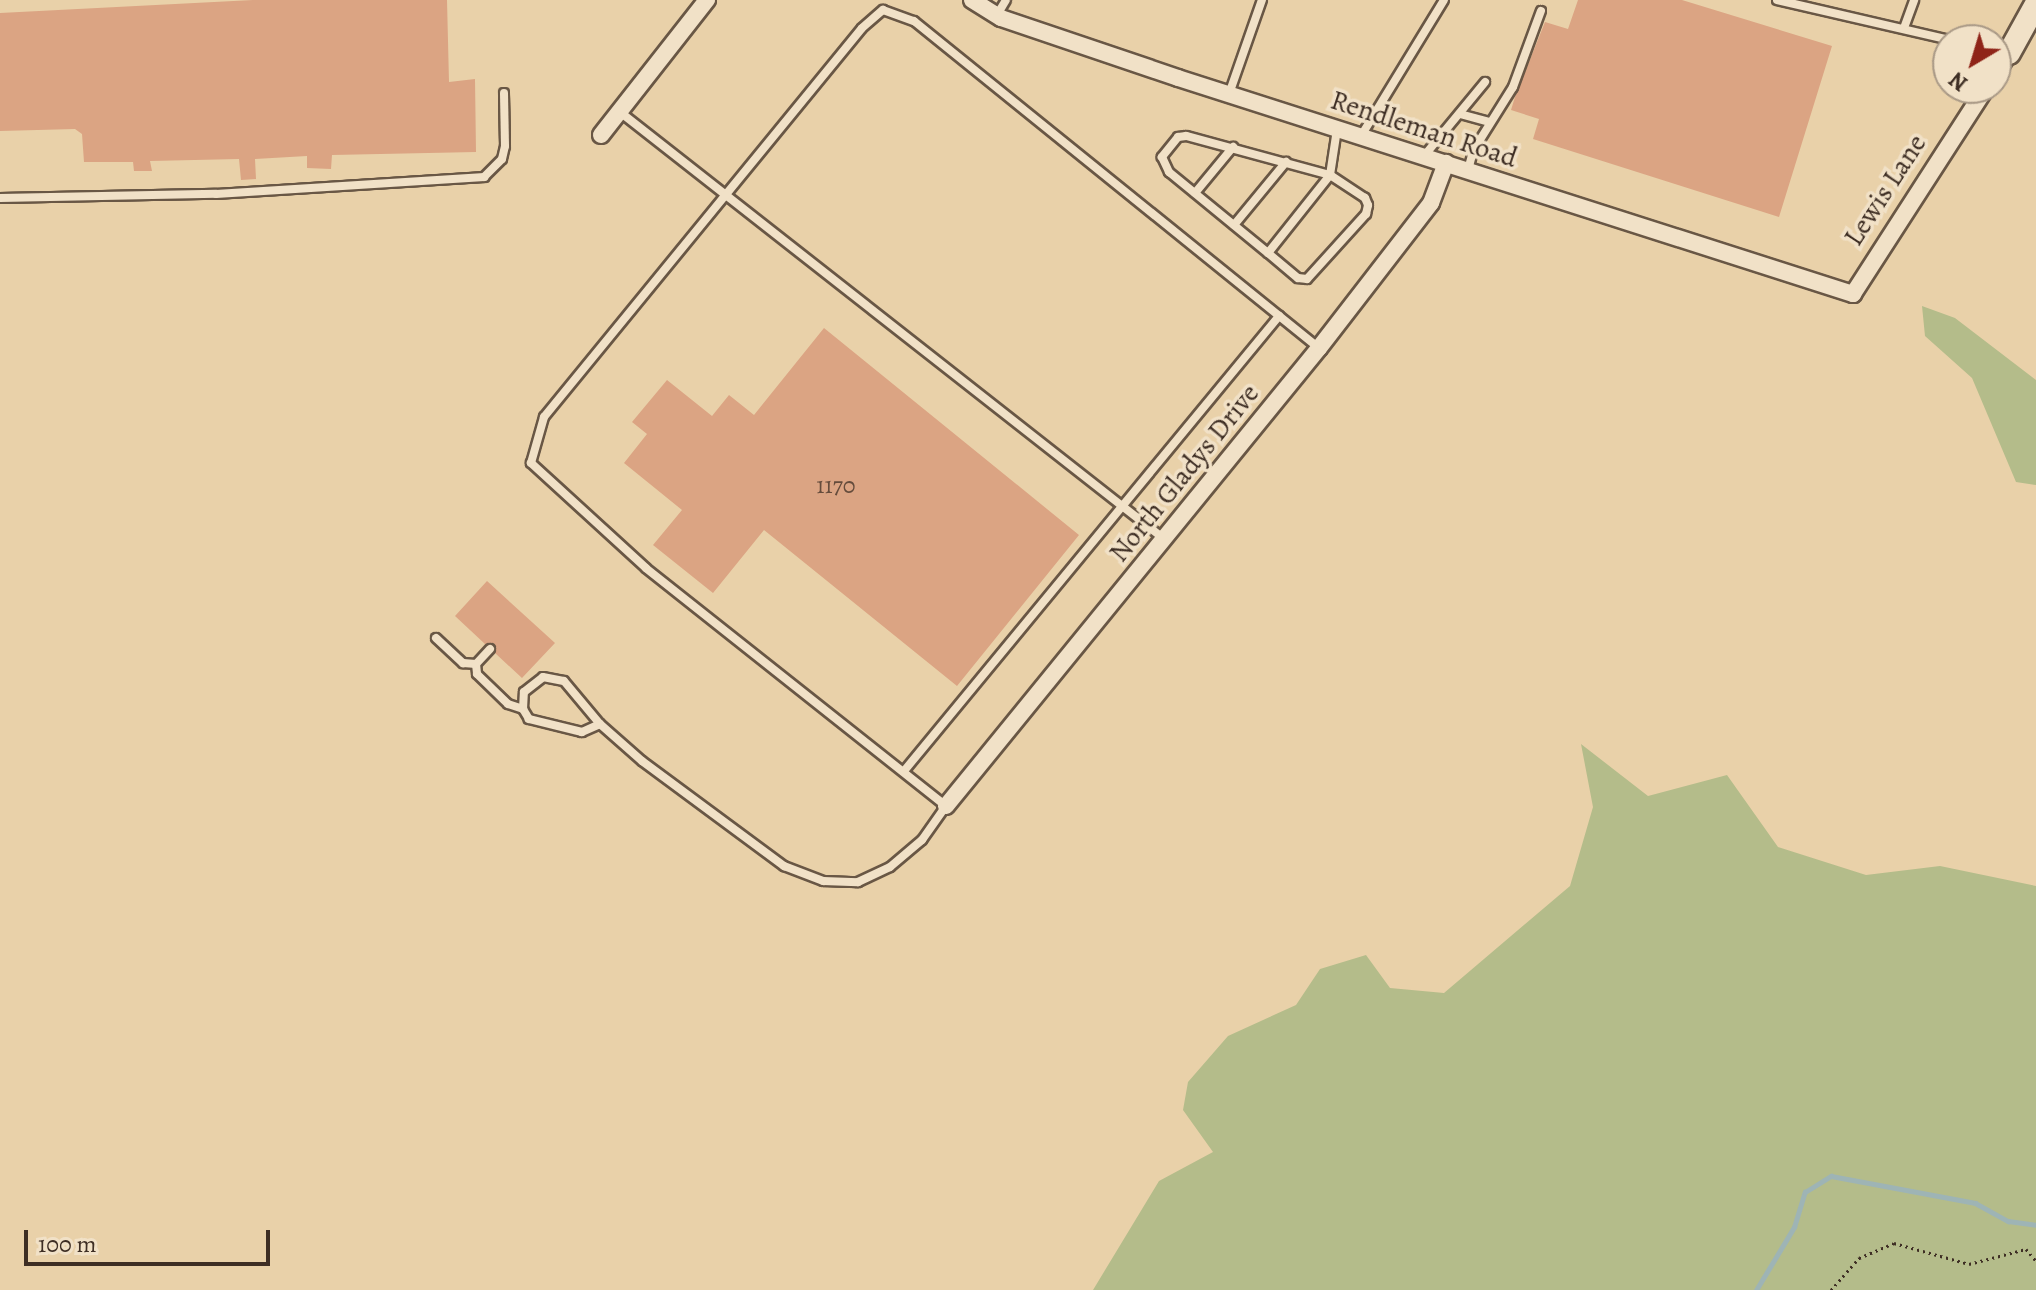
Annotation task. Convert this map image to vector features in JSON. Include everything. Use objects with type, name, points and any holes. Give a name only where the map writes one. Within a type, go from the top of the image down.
[{"type":"street","points":[[601,135],[707,0]]},
{"type":"street","name":"Rendleman Road","points":[[972,0],[997,16],[1229,94],[1844,292],[1853,294],[1860,284]]},
{"type":"street","points":[[2012,44],[2036,4]]},
{"type":"street","points":[[2012,49],[2036,21]]},
{"type":"street","name":"Lewis Lane","points":[[1860,284],[1976,104]]},
{"type":"street","name":"North Gladys Drive","points":[[946,806],[1319,348],[1431,203],[1446,163]]},
{"type":"lane","points":[[997,16],[1006,0]]},
{"type":"lane","points":[[1229,94],[1262,0]]},
{"type":"lane","points":[[1361,136],[1444,0]]},
{"type":"lane","points":[[1777,0],[1932,35]]},
{"type":"lane","points":[[1904,28],[1914,0]]},
{"type":"lane","points":[[523,709],[524,692],[543,677],[564,681],[600,724],[733,831],[784,866],[823,881],[858,882],[890,867],[922,840],[946,806],[646,568],[531,463],[544,417],[862,28],[883,10],[892,10],[914,21],[1319,348]]},
{"type":"lane","points":[[1468,170],[1490,122],[1513,87],[1541,11]]},
{"type":"lane","points":[[1424,156],[1485,82]]},
{"type":"lane","points":[[0,198],[216,194],[484,177],[502,159],[505,146],[504,93]]},
{"type":"lane","points":[[620,112],[1009,422],[1060,453],[1164,539]]},
{"type":"lane","points":[[1460,114],[1490,122]]},
{"type":"lane","points":[[1268,253],[1330,175],[1337,128]]},
{"type":"lane","points":[[1178,137],[1233,147],[1286,162],[1330,175],[1365,198],[1366,214],[1307,279],[1268,253],[1195,193],[1163,166],[1162,157],[1178,137]]},
{"type":"lane","points":[[1195,193],[1233,147]]},
{"type":"lane","points":[[1234,225],[1286,162]]},
{"type":"lane","points":[[904,771],[1279,316]]},
{"type":"lane","points":[[436,638],[463,663],[476,664]]},
{"type":"lane","points":[[476,664],[490,649]]},
{"type":"lane","points":[[476,664],[491,691],[523,709],[529,719],[555,728],[582,732],[600,724]]},
{"type":"path","points":[[1831,1290],[1859,1258],[1894,1243],[1969,1264],[2026,1249],[2036,1261]]},
{"type":"green space","points":[[1922,306],[1955,318],[2036,380],[2036,485],[2016,482],[1972,378],[1925,336]]},
{"type":"green space","points":[[1581,744],[1648,796],[1727,775],[1778,847],[1866,875],[1940,866],[2036,886],[2036,1290],[1093,1290],[1159,1181],[1213,1152],[1183,1110],[1188,1082],[1228,1036],[1296,1005],[1320,969],[1366,955],[1390,988],[1444,993],[1570,886],[1593,807]]},
{"type":"building","points":[[253,0],[447,0],[449,82],[475,79],[476,152],[332,155],[331,169],[307,168],[307,156],[255,159],[256,179],[241,180],[239,159],[150,161],[152,171],[134,171],[133,162],[84,162],[82,134],[75,129],[0,131],[0,13]]},
{"type":"building","points":[[1578,0],[1682,0],[1832,46],[1779,217],[1533,139],[1539,119],[1511,110],[1515,97],[1545,22],[1568,29]]},
{"type":"building","points":[[824,328],[1079,535],[957,686],[764,530],[713,593],[653,545],[682,510],[624,463],[647,434],[632,422],[667,380],[712,416],[729,395],[754,415]]},
{"type":"building","points":[[487,581],[555,643],[522,678],[495,653],[494,643],[485,644],[455,616]]},
{"type":"waterway","points":[[1756,1290],[1794,1227],[1805,1192],[1831,1176],[1975,1203],[2008,1221],[2036,1225]]}]
